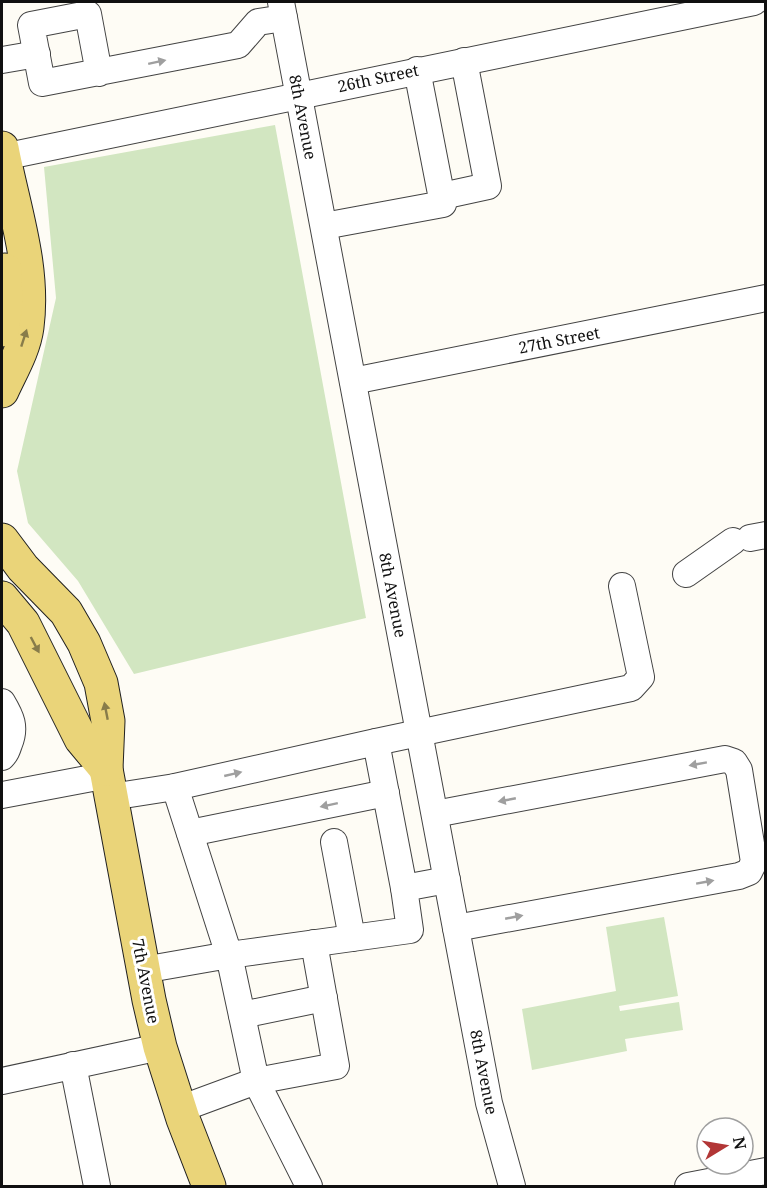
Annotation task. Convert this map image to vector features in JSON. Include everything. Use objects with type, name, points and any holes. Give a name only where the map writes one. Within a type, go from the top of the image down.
[{"type":"main road","points":[[2,152],[6,286],[2,330]]},
{"type":"main road","points":[[2,152],[19,221],[29,281],[27,328],[14,369],[2,391]]},
{"type":"main road","name":"7th Avenue","points":[[2,540],[23,568],[66,612],[84,643],[101,682],[108,721],[108,780],[143,970],[160,1047],[209,1186]]},
{"type":"main road","name":"7th Avenue","points":[[2,597],[23,623],[81,739],[108,780]]},
{"type":"street","name":"26th Street","points":[[2,152],[298,95],[754,2]]},
{"type":"street","points":[[99,73],[88,14],[30,25],[42,83],[99,73],[238,45],[251,14],[258,22],[282,10]]},
{"type":"street","name":"8th Avenue","points":[[282,10],[489,1103],[512,1186]]},
{"type":"street","points":[[2,60],[37,54]]},
{"type":"street","points":[[442,196],[488,186],[464,61]]},
{"type":"street","points":[[324,226],[443,204],[417,70]]},
{"type":"street","name":"27th Street","points":[[353,381],[765,298]]},
{"type":"street","points":[[686,573],[749,538]]},
{"type":"street","points":[[2,795],[108,780],[176,787],[631,688],[641,677],[622,586]]},
{"type":"street","points":[[2,702],[12,719],[14,733],[2,757]]},
{"type":"street","points":[[143,970],[229,955],[410,930],[376,742]]},
{"type":"street","points":[[435,814],[726,759],[734,762],[739,770],[754,861],[749,872],[739,876],[456,928]]},
{"type":"street","points":[[176,787],[229,955],[256,1081],[309,1186]]},
{"type":"street","points":[[190,833],[386,793]]},
{"type":"street","points":[[334,842],[352,938]]},
{"type":"street","points":[[404,888],[447,880]]},
{"type":"street","points":[[180,1109],[256,1081],[336,1066],[314,943]]},
{"type":"street","points":[[242,1015],[324,999]]},
{"type":"street","points":[[2,1081],[160,1047]]},
{"type":"street","points":[[73,1065],[97,1186]]},
{"type":"street","points":[[688,1186],[765,1171]]},
{"type":"green space","points":[[275,125],[366,618],[134,674],[78,581],[28,523],[17,471],[56,298],[44,167]]},
{"type":"green space","points":[[664,917],[678,996],[619,1006],[620,1011],[679,1002],[683,1030],[625,1039],[627,1051],[532,1070],[522,1009],[616,991],[606,927]]}]
